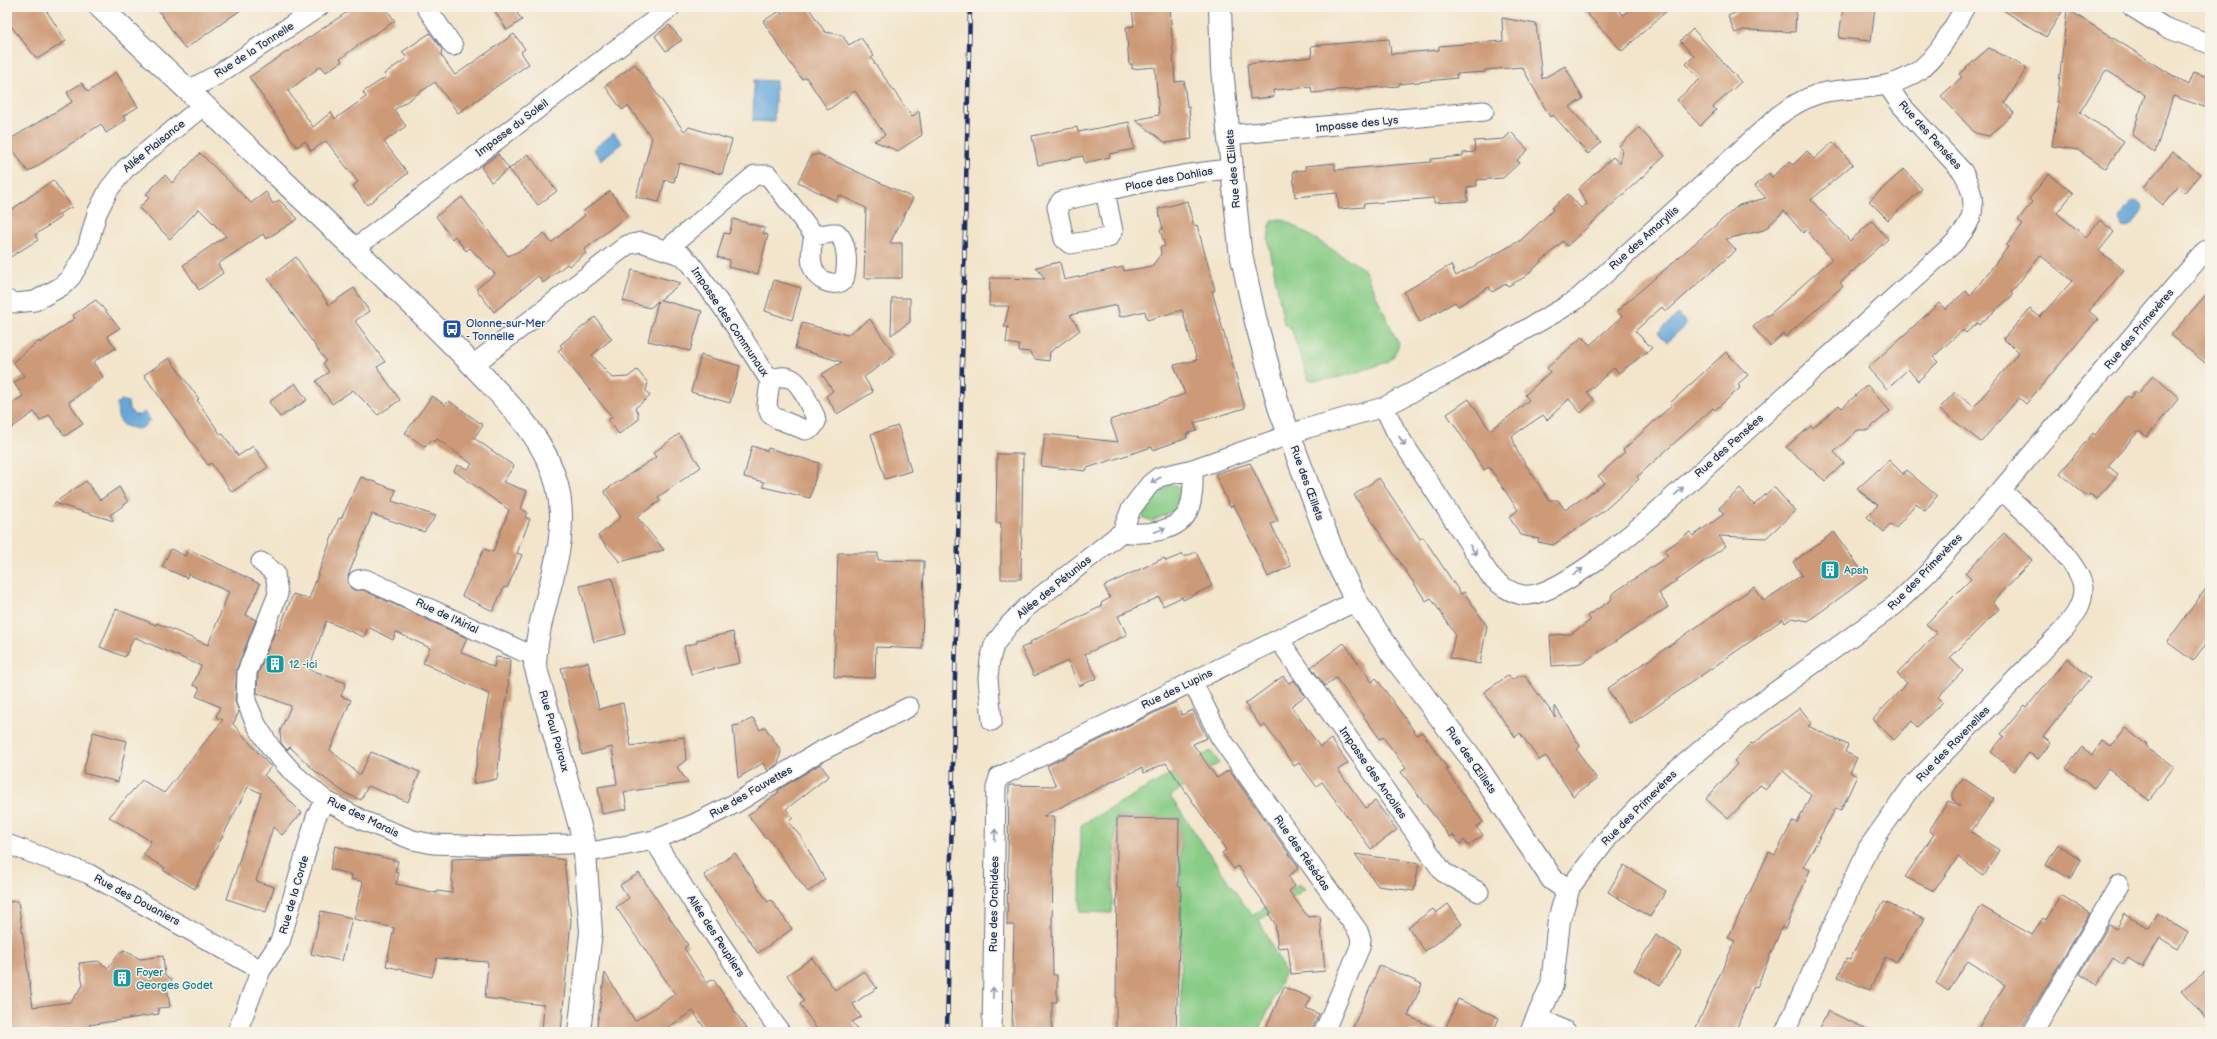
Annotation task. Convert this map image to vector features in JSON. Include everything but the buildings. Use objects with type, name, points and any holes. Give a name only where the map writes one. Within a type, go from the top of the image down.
[{"type":"street","name":"Rue Paul Poiroux","points":[[100,7],[354,249],[473,365],[515,410],[534,435],[551,467],[557,485],[561,524],[556,566],[536,654],[537,676],[557,737],[584,847],[592,932],[579,1032]]},
{"type":"street","name":"Rue de la Tonnelle","points":[[197,99],[198,85],[217,75],[319,7]]},
{"type":"street","points":[[426,7],[453,46]]},
{"type":"street","name":"Rue des Œillets","points":[[1220,7],[1222,69],[1242,257],[1275,395],[1334,558],[1356,601],[1397,661],[1472,759],[1552,879],[1568,890]]},
{"type":"street","name":"Rue des Amaryllis","points":[[1290,435],[1384,407],[1449,373],[1576,300],[1789,107],[1806,98],[1832,91],[1888,86],[1901,81],[1923,66],[1945,40],[1965,7]]},
{"type":"street","points":[[2132,7],[2164,27],[2210,44]]},
{"type":"street","name":"Impasse du Soleil","points":[[354,249],[670,8]]},
{"type":"street","name":"Rue des Pensées","points":[[1384,407],[1396,432],[1491,577],[1510,591],[1523,595],[1541,594],[1567,580],[1628,537],[1652,516],[1952,245],[1967,227],[1973,214],[1974,199],[1970,185],[1963,172],[1901,105],[1888,86]]},
{"type":"street","name":"Allée Plaisance","points":[[7,300],[15,303],[35,301],[62,286],[71,277],[86,252],[97,213],[109,189],[125,168],[197,99]]},
{"type":"street","name":"Impasse des Lys","points":[[1229,135],[1484,111]]},
{"type":"street","name":"Place des Dahlias","points":[[1105,191],[1195,174],[1233,169]]},
{"type":"street","points":[[668,251],[672,245],[755,175],[762,173],[768,175],[815,236]]},
{"type":"street","name":"Impasse des Communaux","points":[[473,365],[627,245],[641,242],[683,256],[691,264],[726,312],[770,381]]},
{"type":"street","name":"Rue des Primevères","points":[[1568,890],[1608,838],[1660,784],[1739,718],[1895,605],[1928,572],[2001,490],[2195,262],[2205,251],[2210,248]]},
{"type":"street","points":[[1193,469],[1193,491],[1188,510],[1183,518],[1175,524],[1153,533],[1137,534],[1122,532],[1131,509],[1150,484],[1159,477],[1193,469],[1290,435]]},
{"type":"street","name":"Rue des Ravenelles","points":[[1785,1032],[1868,848],[1898,803],[1912,786],[2064,629],[2079,607],[2083,587],[2079,573],[2070,559],[2001,490]]},
{"type":"street","name":"Allée des Pétunias","points":[[992,721],[988,678],[990,660],[994,645],[1009,625],[1027,607],[1122,532]]},
{"type":"street","name":"Rue des Marais","points":[[261,562],[275,572],[278,594],[248,672],[246,701],[256,724],[271,748],[294,774],[325,800],[397,835],[433,844],[497,846],[569,844],[584,847]]},
{"type":"street","name":"Rue de l'Airial","points":[[358,580],[366,579],[524,652],[536,654]]},
{"type":"street","name":"Rue des Lupins","points":[[999,777],[1356,601]]},
{"type":"street","name":"Impasse des Ancolies","points":[[1279,640],[1443,872],[1479,892]]},
{"type":"street","name":"Rue des Résédas","points":[[1192,681],[1220,737],[1358,931],[1361,939],[1360,947],[1324,1032]]},
{"type":"street","name":"Rue des Fauvettes","points":[[584,847],[654,840],[696,823],[736,803],[817,753],[909,707]]},
{"type":"street","name":"Rue des Orchidées","points":[[992,1032],[996,787],[999,777]]},
{"type":"street","name":"Rue de la Corde","points":[[237,1032],[261,970],[280,942],[316,817],[325,800]]},
{"type":"street","name":"Allée des Peupliers","points":[[654,840],[703,918],[780,1032]]},
{"type":"street","name":"Rue des Douaniers","points":[[7,844],[89,874],[261,970]]},
{"type":"street","points":[[2033,1032],[2119,885]]},
{"type":"street","points":[[1567,1032],[1535,1024],[1552,985],[1559,920],[1568,890]]},
{"type":"green space","points":[[1283,219],[1364,269],[1399,345],[1393,357],[1388,362],[1336,378],[1325,380],[1308,379],[1291,328],[1284,324],[1268,239],[1271,220]]},
{"type":"green space","points":[[1171,484],[1183,488],[1186,496],[1181,508],[1152,521],[1144,518],[1142,512],[1156,495]]},
{"type":"green space","points":[[1211,751],[1219,763],[1170,796],[1252,916],[1299,884],[1305,889],[1259,920],[1285,972],[1259,1032],[1181,1032],[1180,818],[1116,817],[1112,913],[1080,912],[1081,825]]},
{"type":"water","points":[[754,80],[776,81],[774,122],[753,121]]},
{"type":"water","points":[[614,133],[622,143],[601,160],[593,149]]},
{"type":"water","points":[[2135,201],[2140,203],[2143,207],[2140,214],[2129,226],[2126,228],[2122,227],[2119,219],[2130,203]]},
{"type":"water","points":[[1678,314],[1687,324],[1667,342],[1658,333]]},
{"type":"water","points":[[121,400],[128,402],[129,408],[134,415],[140,415],[144,412],[151,420],[142,428],[136,429],[123,425],[118,417],[117,404]]},
{"type":"railway","points":[[947,1032],[970,7]]},
{"type":"place","name":"Olonne-sur-Mer - Tonnelle","points":[[452,329]]},
{"type":"place","name":"Apsh","points":[[1830,570]]},
{"type":"place","name":"12 -ici","points":[[275,664]]},
{"type":"place","name":"Foyer Georges Godet","points":[[122,978]]}]
